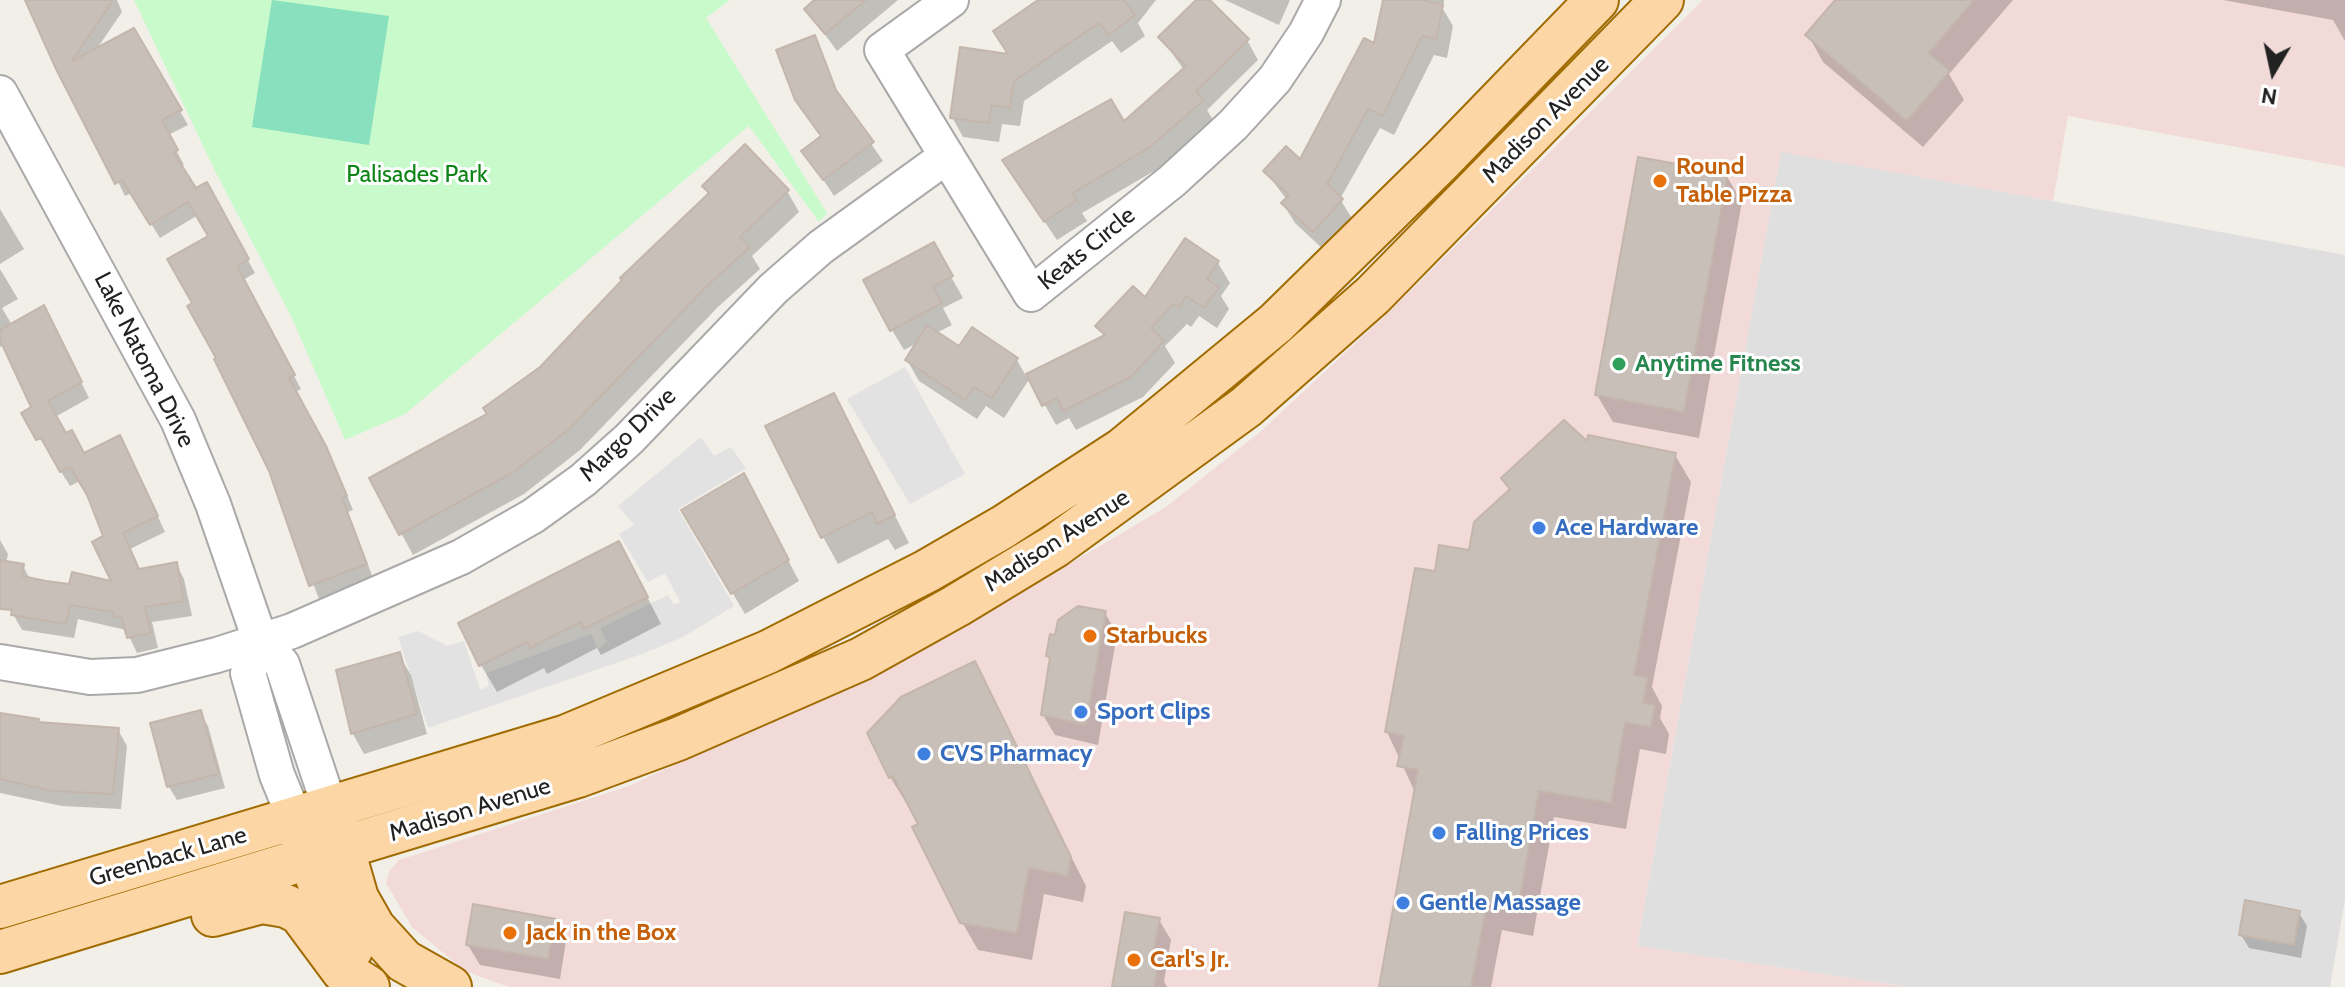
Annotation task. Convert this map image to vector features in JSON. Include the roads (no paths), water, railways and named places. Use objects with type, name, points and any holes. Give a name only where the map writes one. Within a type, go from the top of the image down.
[{"type":"main road","name":"Madison Avenue","points":[[313,814],[567,736],[634,711],[830,623],[1003,527],[1123,449],[1276,323],[1443,159],[1597,0]]},
{"type":"main road","name":"Madison Avenue","points":[[327,854],[578,776],[678,739],[861,659],[1055,546],[1246,407],[1373,295],[1662,0]]},
{"type":"main road","points":[[313,814],[327,854],[357,898],[400,978],[450,987]]},
{"type":"main road","name":"Greenback Lane","points":[[0,907],[313,814]]},
{"type":"main road","name":"Greenback Lane","points":[[0,952],[327,854]]},
{"type":"main road","points":[[85,925],[138,929],[176,924],[262,902],[274,902],[300,913],[343,971],[368,987]]},
{"type":"street","name":"Keats Circle","points":[[951,0],[882,50],[1031,294],[1172,181],[1233,125],[1275,79],[1306,33],[1323,0]]},
{"type":"street","name":"Lake Natoma Drive","points":[[0,93],[178,420],[213,504],[260,640]]},
{"type":"street","name":"Margo Drive","points":[[0,662],[90,677],[137,675],[260,640],[383,593],[461,557],[533,516],[583,480],[629,439],[783,280],[821,247],[947,156]]},
{"type":"street","points":[[260,640],[248,673],[277,775],[313,814]]},
{"type":"place","name":"Round Table Pizza","points":[[1660,181]]},
{"type":"place","name":"Anytime Fitness","points":[[1619,364]]},
{"type":"place","name":"Ace Hardware","points":[[1539,528]]},
{"type":"place","name":"Starbucks","points":[[1090,636]]},
{"type":"place","name":"Sport Clips","points":[[1081,712]]},
{"type":"place","name":"CVS Pharmacy","points":[[924,754]]},
{"type":"place","name":"Falling Prices","points":[[1439,833]]},
{"type":"place","name":"Gentle Massage","points":[[1403,903]]},
{"type":"place","name":"Jack in the Box","points":[[510,933]]},
{"type":"place","name":"Carl's Jr.","points":[[1134,960]]},
{"type":"park label","name":"Palisades Park","points":[[417,175]]}]
